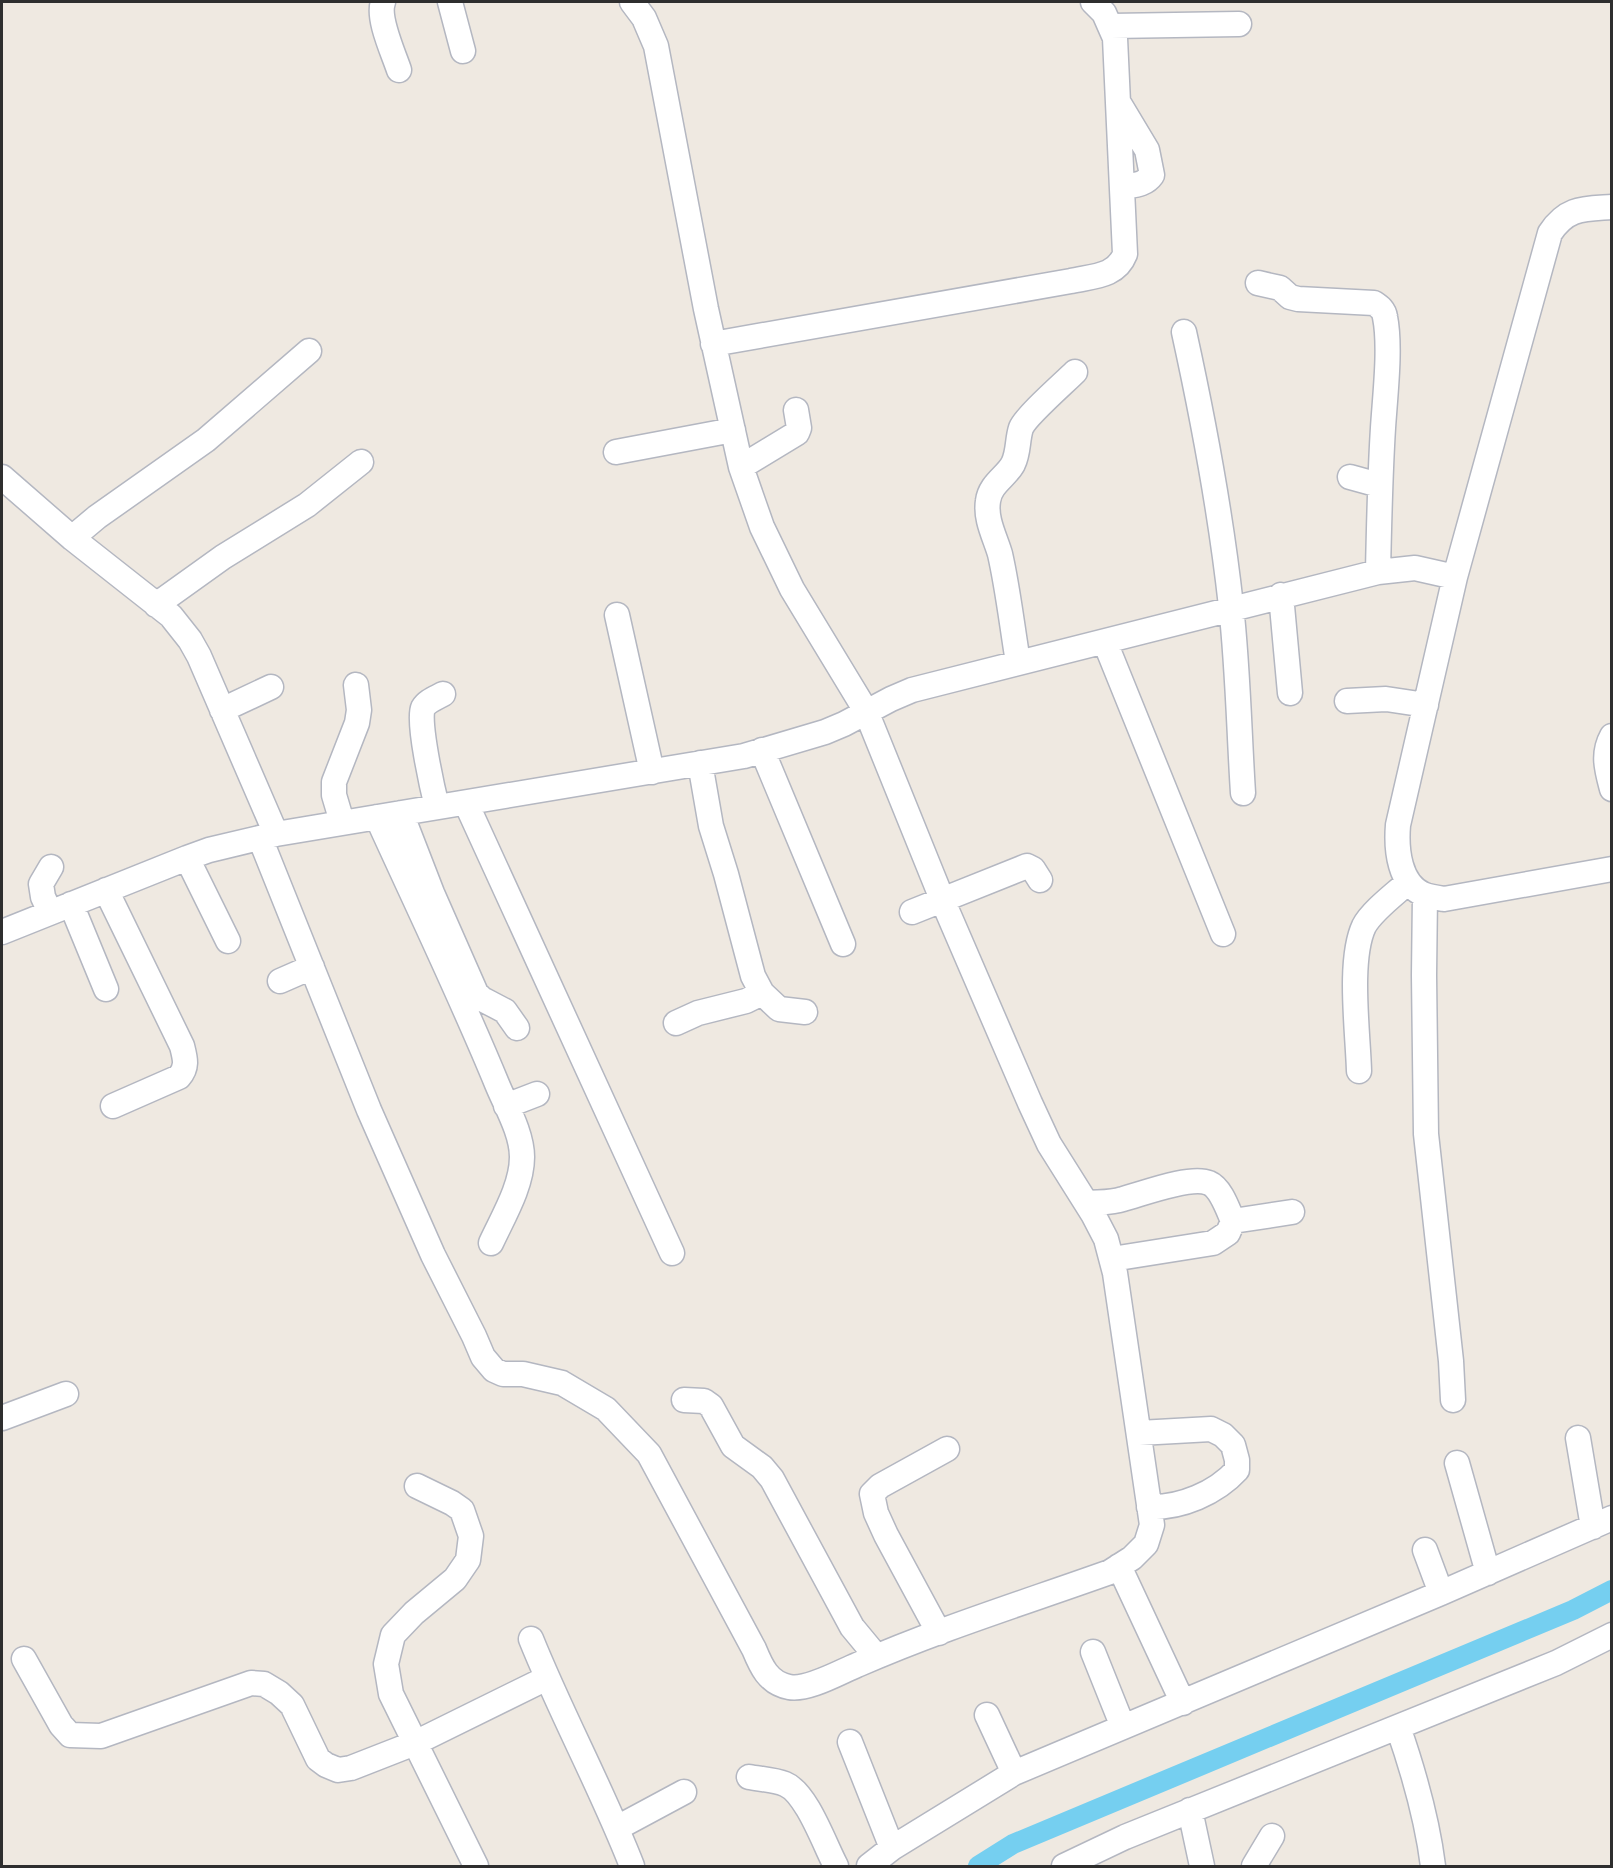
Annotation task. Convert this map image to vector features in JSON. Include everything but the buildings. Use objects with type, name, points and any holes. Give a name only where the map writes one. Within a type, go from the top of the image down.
[{"type":"street","points":[[383,2],[381,9],[384,22],[399,70]]},
{"type":"street","points":[[450,2],[463,51]]},
{"type":"street","points":[[2,477],[72,538],[171,616],[190,640],[222,710],[312,967],[369,1110],[433,1255],[483,1357],[494,1370],[503,1374],[523,1374],[562,1383],[606,1409],[649,1454],[754,1648],[763,1670],[774,1681],[790,1688],[809,1686],[876,1656],[1110,1572],[1132,1558],[1146,1544],[1152,1525],[1112,1259],[1106,1239],[1087,1203],[1049,1144],[942,899],[866,711],[792,589],[762,527],[741,467],[713,344],[656,46],[634,2]]},
{"type":"street","points":[[713,344],[1071,281],[1115,269],[1125,254],[1114,38],[1104,13],[1093,2]]},
{"type":"street","points":[[1111,26],[1239,24]]},
{"type":"street","points":[[1453,1400],[1426,1134],[1416,889],[1399,855],[1398,825],[1455,576],[1550,233],[1558,221],[1569,213],[1582,209],[1611,207]]},
{"type":"street","points":[[1258,282],[1280,288],[1290,297],[1298,299],[1374,303],[1384,313],[1387,328],[1386,384],[1379,485],[1378,572]]},
{"type":"street","points":[[1184,332],[1219,517],[1231,608],[1243,793]]},
{"type":"street","points":[[72,538],[206,440],[309,351]]},
{"type":"street","points":[[1018,662],[999,552],[987,507],[988,498],[992,487],[1013,463],[1018,451],[1021,428],[1028,418],[1075,372]]},
{"type":"street","points":[[741,467],[797,433],[799,428],[796,410]]},
{"type":"street","points":[[616,452],[733,430]]},
{"type":"street","points":[[156,605],[223,557],[308,505],[361,462]]},
{"type":"street","points":[[1350,477],[1379,485]]},
{"type":"street","points":[[2,932],[209,850],[342,822],[744,756],[825,732],[912,690],[1281,595],[1378,572],[1415,568],[1455,576]]},
{"type":"street","points":[[1281,595],[1290,693]]},
{"type":"street","points":[[617,615],[652,772]]},
{"type":"street","points":[[1105,642],[1223,934]]},
{"type":"street","points":[[342,822],[334,795],[334,782],[357,723],[359,710],[356,685]]},
{"type":"street","points":[[222,710],[271,687]]},
{"type":"street","points":[[437,807],[422,713],[428,702],[443,694]]},
{"type":"street","points":[[1347,701],[1386,699],[1426,705]]},
{"type":"street","points":[[1611,736],[1606,747],[1605,760],[1611,789]]},
{"type":"street","points":[[762,750],[843,944]]},
{"type":"street","points":[[700,763],[711,826],[753,976],[762,993],[779,1009],[805,1012]]},
{"type":"street","points":[[466,803],[672,1253]]},
{"type":"street","points":[[389,815],[432,893],[476,993],[482,999],[505,1011],[517,1028]]},
{"type":"street","points":[[389,815],[518,1137],[522,1154],[521,1168],[511,1199],[491,1243]]},
{"type":"street","points":[[187,858],[228,941]]},
{"type":"street","points":[[912,912],[1027,866],[1031,866],[1040,880]]},
{"type":"street","points":[[51,867],[40,884],[43,897],[60,908],[106,989]]},
{"type":"street","points":[[1359,1071],[1355,979],[1358,950],[1365,926],[1383,905],[1416,889],[1444,899],[1611,869]]},
{"type":"street","points":[[106,890],[182,1046],[186,1062],[184,1071],[179,1077],[113,1106]]},
{"type":"street","points":[[280,981],[312,967]]},
{"type":"street","points":[[676,1023],[698,1013],[746,1001],[762,993]]},
{"type":"street","points":[[506,1107],[537,1094]]},
{"type":"street","points":[[1087,1203],[1121,1200],[1146,1191],[1187,1182],[1208,1182],[1217,1190],[1233,1221],[1228,1233],[1213,1243],[1112,1259]]},
{"type":"street","points":[[1233,1221],[1292,1212]]},
{"type":"street","points":[[2,1418],[66,1394]]},
{"type":"street","points":[[684,1400],[704,1401],[711,1406],[733,1446],[762,1467],[772,1479],[852,1627],[876,1656]]},
{"type":"street","points":[[1139,1433],[1211,1429],[1223,1435],[1233,1445],[1238,1460],[1238,1470],[1226,1483],[1186,1502],[1166,1508],[1149,1507]]},
{"type":"street","points":[[869,1866],[892,1848],[1014,1773],[1602,1523],[1578,1438]]},
{"type":"street","points":[[939,1633],[886,1534],[876,1513],[872,1494],[880,1486],[947,1449]]},
{"type":"street","points":[[1456,1463],[1488,1573]]},
{"type":"street","points":[[417,1486],[462,1510],[471,1536],[468,1560],[455,1579],[414,1613],[393,1635],[386,1664],[391,1694],[476,1866]]},
{"type":"street","points":[[1425,1550],[1441,1593]]},
{"type":"street","points":[[1119,1566],[1183,1703]]},
{"type":"street","points":[[1064,1866],[1190,1810],[1556,1664],[1611,1635]]},
{"type":"street","points":[[531,1639],[632,1866]]},
{"type":"street","points":[[1093,1652],[1123,1727]]},
{"type":"street","points":[[24,1659],[61,1725],[70,1735],[101,1736],[251,1683],[264,1684],[292,1706],[318,1759],[339,1770],[351,1768],[415,1743],[547,1678]]},
{"type":"street","points":[[987,1715],[1014,1773]]},
{"type":"street","points":[[1398,1727],[1417,1781],[1430,1839],[1433,1866]]},
{"type":"street","points":[[850,1743],[892,1848]]},
{"type":"street","points":[[749,1777],[784,1784],[792,1788],[805,1804],[836,1866]]},
{"type":"street","points":[[617,1828],[684,1792]]},
{"type":"street","points":[[1190,1810],[1202,1866]]},
{"type":"street","points":[[1254,1866],[1272,1836]]},
{"type":"waterway","points":[[978,1866],[1013,1844],[1573,1610],[1612,1590]]}]
